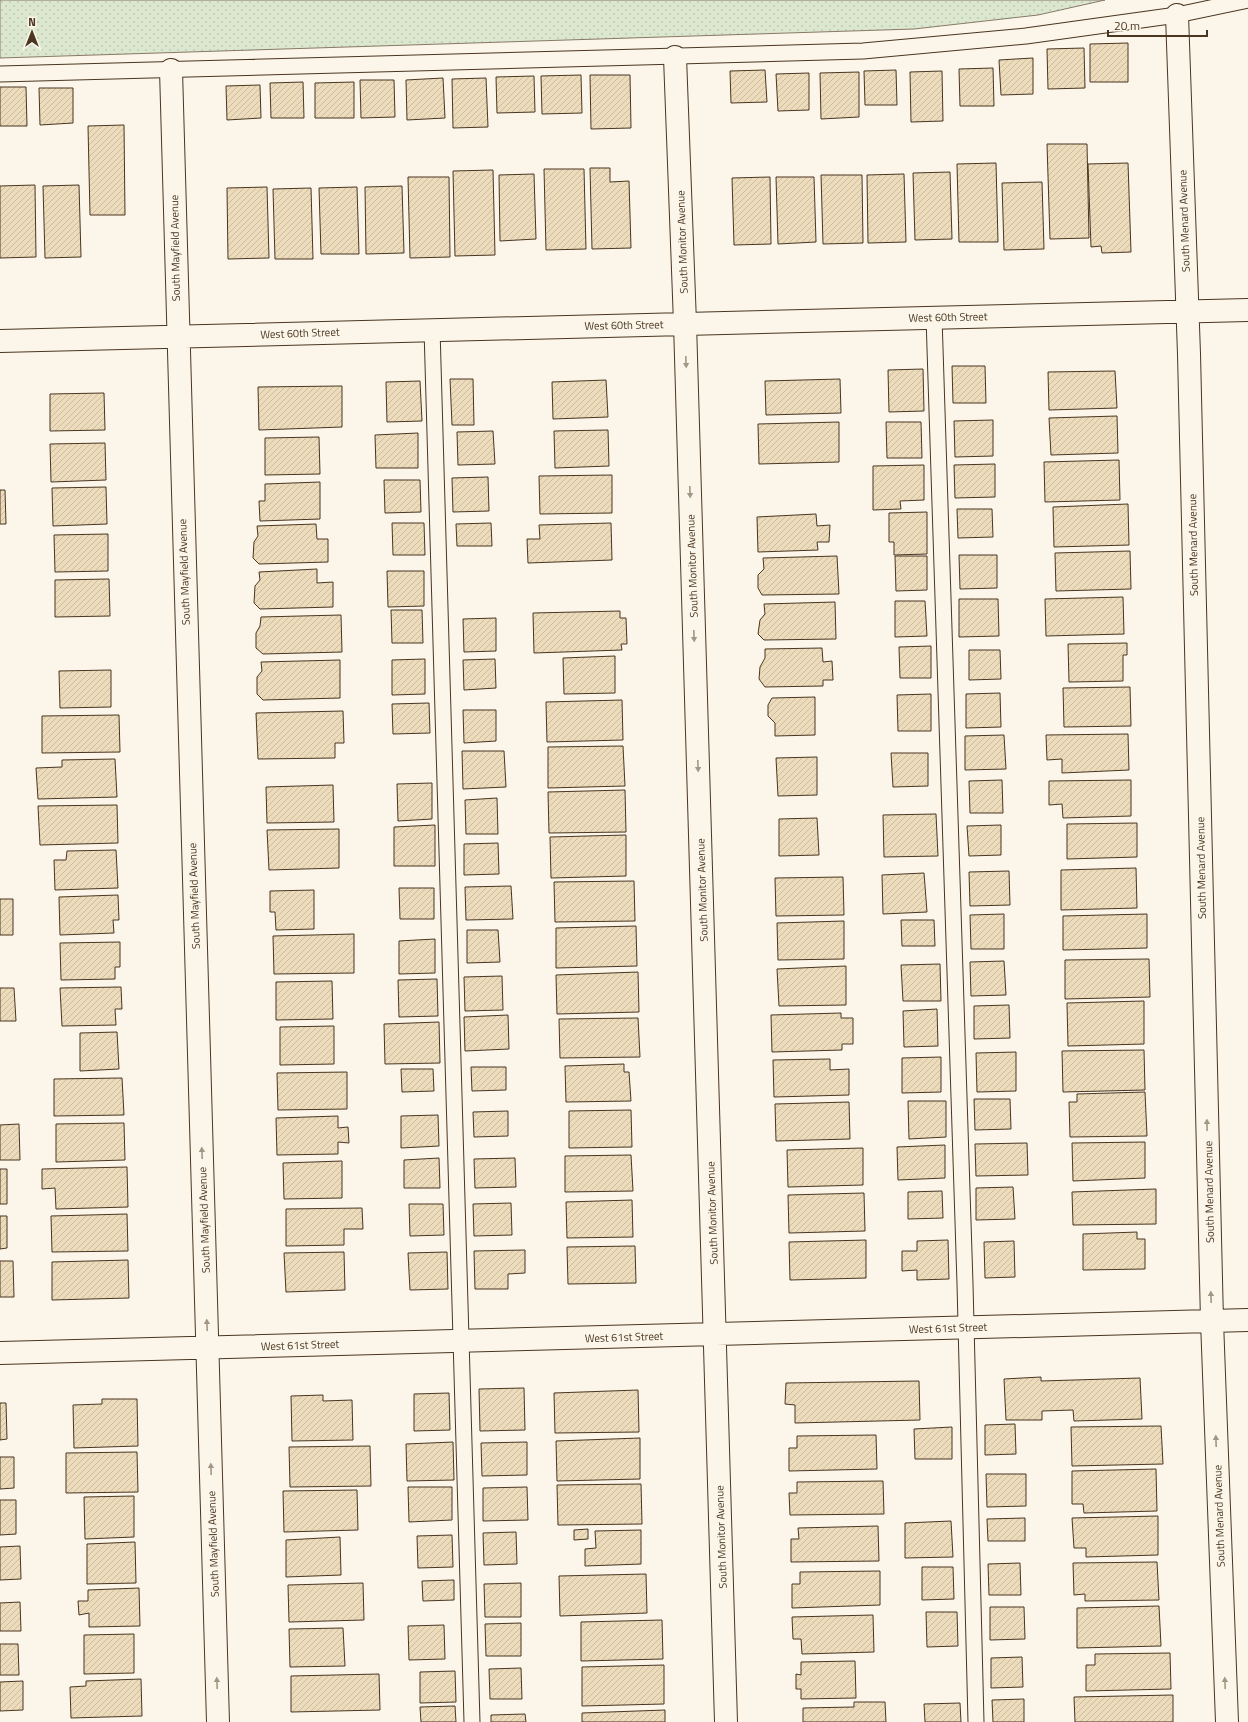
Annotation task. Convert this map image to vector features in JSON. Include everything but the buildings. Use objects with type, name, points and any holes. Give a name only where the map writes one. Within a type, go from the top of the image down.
[{"type":"street","name":"South Menard Avenue","points":[[1177,15],[1188,311],[1212,1321],[1227,1722]]},
{"type":"street","name":"South Monitor Avenue","points":[[675,57],[685,323],[716,1334],[726,1722]]},
{"type":"street","name":"South Mayfield Avenue","points":[[171,70],[177,336],[218,1722]]},
{"type":"street","name":"West 60th Street","points":[[0,341],[432,329],[1248,310]]},
{"type":"street","name":"West 61st Street","points":[[0,1353],[1248,1320]]},
{"type":"lane","points":[[0,74],[864,51],[1026,36],[1177,15],[1248,0]]},
{"type":"lane","points":[[934,317],[966,1328],[976,1722]]},
{"type":"lane","points":[[432,329],[472,1722]]},
{"type":"green space","points":[[0,0],[1105,0],[1038,15],[914,29],[0,58]]}]
